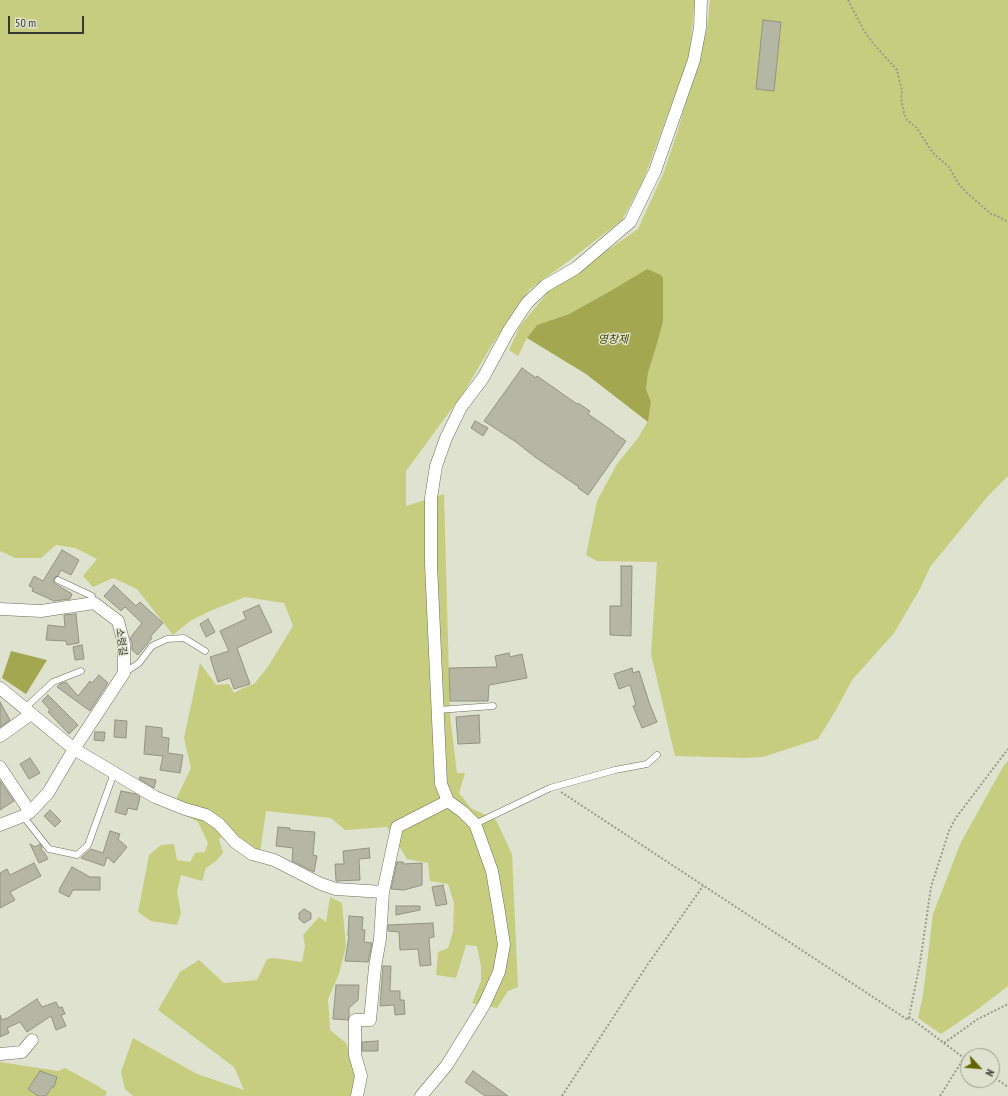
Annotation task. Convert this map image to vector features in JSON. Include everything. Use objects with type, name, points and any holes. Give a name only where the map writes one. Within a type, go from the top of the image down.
[{"type":"street","points":[[422,1096],[447,1065],[484,1006],[499,972],[504,945],[492,871],[486,851],[475,824],[448,800],[441,784],[431,564],[431,498],[436,466],[446,438],[461,407],[482,378],[509,330],[527,303],[545,286],[576,268],[630,222],[655,171],[694,60],[700,28],[701,0]]},
{"type":"street","points":[[0,609],[41,611],[90,604]]},
{"type":"street","name":"소령길","points":[[90,604],[94,604],[118,620],[124,644],[124,673]]},
{"type":"street","points":[[0,825],[26,814],[48,793],[74,749],[124,673]]},
{"type":"street","points":[[0,688],[74,749],[154,797],[206,815],[219,824],[235,842],[252,854],[274,860],[321,884],[336,889],[383,892]]},
{"type":"street","points":[[0,736],[28,711]]},
{"type":"street","points":[[0,767],[26,814]]},
{"type":"street","points":[[357,1096],[361,1076],[355,1055],[356,1020],[370,1020],[374,967],[380,939],[383,892],[397,827],[448,800]]},
{"type":"street","points":[[0,1054],[22,1052],[32,1040]]},
{"type":"lane","points":[[58,580],[92,596],[90,604]]},
{"type":"lane","points":[[124,673],[140,663],[152,646],[167,639],[184,638],[205,651]]},
{"type":"lane","points":[[28,711],[52,682],[81,671]]},
{"type":"lane","points":[[438,710],[493,706]]},
{"type":"lane","points":[[475,824],[554,787],[615,770],[648,764],[657,756]]},
{"type":"lane","points":[[26,814],[49,849],[77,855],[88,845],[114,773]]},
{"type":"path","points":[[848,0],[863,29],[872,42],[898,70],[902,91],[901,99],[904,113],[908,120],[916,127],[933,153],[949,167],[958,183],[967,193],[991,214],[1008,222]]},
{"type":"path","points":[[909,1017],[920,963],[931,887],[948,832],[955,819],[1008,748]]},
{"type":"path","points":[[554,787],[908,1020],[909,1017]]},
{"type":"path","points":[[562,1096],[648,964],[703,886]]},
{"type":"path","points":[[944,1043],[978,1019],[1008,1004]]},
{"type":"path","points":[[909,1017],[960,1055]]},
{"type":"path","points":[[940,1096],[960,1064]]},
{"type":"shaded area","points":[[0,0],[695,0],[689,57],[643,181],[622,220],[530,289],[493,343],[464,392],[406,471],[406,506],[444,494],[450,716],[457,773],[465,773],[459,793],[471,808],[496,820],[512,854],[518,987],[508,991],[497,1008],[472,1003],[481,981],[481,967],[477,946],[466,945],[456,978],[436,975],[438,952],[448,948],[453,932],[454,903],[448,884],[430,881],[428,863],[407,859],[387,827],[345,830],[331,818],[266,811],[260,852],[230,830],[219,839],[223,853],[216,861],[206,868],[202,881],[181,875],[177,892],[181,913],[177,925],[151,921],[138,912],[149,855],[161,845],[174,844],[177,860],[190,862],[195,853],[205,852],[208,843],[198,822],[172,808],[191,768],[184,738],[200,663],[216,685],[229,684],[234,693],[254,684],[267,668],[293,626],[284,603],[245,597],[190,621],[173,635],[137,589],[113,578],[93,587],[83,576],[97,559],[75,548],[56,545],[41,558],[15,558],[0,551]]},
{"type":"shaded area","points":[[710,0],[1008,0],[1008,476],[988,496],[930,567],[920,589],[894,633],[852,680],[818,739],[763,757],[745,758],[675,756],[651,654],[657,562],[597,561],[586,555],[597,501],[617,464],[638,438],[648,421],[651,402],[646,389],[648,373],[663,322],[663,278],[647,269],[569,314],[537,325],[527,338],[518,356],[509,350],[520,326],[549,291],[638,229],[664,172],[677,133],[707,29]]},
{"type":"shaded area","points":[[1008,761],[1008,986],[978,1009],[941,1034],[918,1018],[923,995],[933,914],[961,842],[1004,765]]},
{"type":"shaded area","points":[[330,897],[342,903],[346,946],[339,974],[328,999],[330,1030],[346,1043],[357,1078],[353,1096],[133,1096],[125,1089],[121,1072],[133,1038],[197,1074],[244,1090],[234,1067],[158,1010],[180,972],[199,960],[224,983],[257,980],[267,959],[273,958],[302,962],[305,946],[303,935],[319,917],[326,922]]},
{"type":"shaded area","points":[[0,1062],[58,1071],[65,1068],[107,1092],[105,1096],[0,1096]]},
{"type":"water","name":"영창제","points":[[647,269],[661,275],[663,278],[663,322],[648,373],[646,389],[651,402],[648,422],[586,374],[527,338],[537,325],[569,314]]},
{"type":"water","points":[[11,651],[47,660],[26,694],[2,678]]},
{"type":"building","points":[[763,20],[781,22],[774,91],[756,89]]},
{"type":"building","points":[[522,368],[536,378],[537,376],[577,404],[578,403],[590,411],[588,414],[626,441],[588,495],[516,442],[484,421]]},
{"type":"building","points":[[475,421],[488,428],[483,436],[471,428]]},
{"type":"building","points":[[62,550],[79,560],[71,575],[61,570],[58,576],[54,578],[54,583],[72,594],[70,599],[54,601],[32,591],[33,588],[29,586],[34,576],[43,581]]},
{"type":"building","points":[[621,566],[632,566],[631,636],[610,635],[610,606],[621,606]]},
{"type":"building","points":[[114,585],[136,606],[140,602],[163,623],[150,637],[152,638],[138,655],[132,650],[130,638],[142,623],[125,607],[121,611],[104,596]]},
{"type":"building","points":[[259,605],[272,632],[237,648],[250,684],[234,689],[230,678],[218,682],[210,657],[229,651],[220,631],[246,619],[243,612]]},
{"type":"building","points":[[76,614],[79,643],[67,645],[66,641],[46,640],[48,625],[65,627],[64,615]]},
{"type":"building","points":[[208,619],[215,632],[206,637],[200,624]]},
{"type":"building","points":[[82,645],[84,659],[75,660],[73,647]]},
{"type":"building","points":[[509,653],[510,657],[522,654],[527,678],[489,685],[488,701],[450,701],[449,668],[497,667],[495,656]]},
{"type":"building","points":[[632,668],[633,673],[639,671],[657,722],[642,728],[633,706],[636,705],[630,685],[619,689],[614,674]]},
{"type":"building","points":[[99,675],[108,683],[90,711],[57,687],[66,682],[78,696],[90,681],[92,683]]},
{"type":"building","points":[[48,695],[78,725],[69,734],[48,712],[50,710],[42,701]]},
{"type":"building","points":[[0,702],[10,720],[0,727]]},
{"type":"building","points":[[479,715],[480,743],[458,744],[456,717]]},
{"type":"building","points":[[115,720],[127,721],[126,738],[114,737]]},
{"type":"building","points":[[146,726],[162,728],[162,737],[169,738],[168,753],[183,755],[180,773],[160,770],[163,756],[144,754]]},
{"type":"building","points":[[95,732],[105,732],[104,741],[94,740]]},
{"type":"building","points":[[30,758],[40,773],[29,779],[20,764]]},
{"type":"building","points":[[140,777],[156,780],[154,788],[139,779]]},
{"type":"building","points":[[0,781],[14,801],[0,810]]},
{"type":"building","points":[[121,791],[136,794],[140,797],[137,810],[128,808],[126,815],[115,812]]},
{"type":"building","points":[[50,810],[61,821],[55,827],[44,816]]},
{"type":"building","points":[[278,827],[290,828],[290,830],[315,832],[313,855],[317,856],[314,872],[292,861],[293,848],[276,846]]},
{"type":"building","points":[[110,831],[120,834],[118,839],[127,847],[114,863],[107,857],[104,866],[81,858],[91,849],[103,853]]},
{"type":"building","points":[[30,844],[35,847],[40,844],[42,848],[41,850],[48,859],[39,863]]},
{"type":"building","points":[[369,848],[370,858],[359,859],[360,880],[336,881],[335,864],[344,864],[343,851]]},
{"type":"building","points":[[397,862],[403,862],[403,864],[422,863],[422,885],[404,890],[391,889]]},
{"type":"building","points":[[34,863],[41,876],[10,892],[15,900],[0,908],[0,873],[7,869],[10,875]]},
{"type":"building","points":[[72,867],[90,877],[100,877],[100,890],[73,890],[69,897],[59,892]]},
{"type":"building","points":[[443,885],[447,904],[436,906],[432,887]]},
{"type":"building","points":[[396,906],[420,906],[420,910],[396,915]]},
{"type":"building","points":[[304,909],[311,913],[311,919],[304,923],[299,919],[299,913]]},
{"type":"building","points":[[349,916],[363,917],[362,930],[365,930],[364,942],[372,943],[368,962],[345,961],[349,936]]},
{"type":"building","points":[[433,923],[434,937],[429,938],[431,965],[420,966],[418,949],[400,950],[399,932],[388,931],[388,925]]},
{"type":"building","points":[[383,966],[391,966],[390,991],[400,991],[400,1000],[404,1000],[405,1014],[395,1015],[394,1005],[380,1006]]},
{"type":"building","points":[[336,985],[359,985],[358,1000],[349,1008],[348,1020],[333,1019]]},
{"type":"building","points":[[37,999],[42,1007],[56,1002],[59,1008],[62,1007],[65,1014],[61,1015],[66,1026],[56,1030],[51,1016],[27,1032],[20,1022],[7,1028],[9,1033],[0,1037],[0,1015],[2,1020],[6,1019]]},
{"type":"building","points":[[378,1041],[378,1051],[362,1051],[362,1042]]},
{"type":"building","points":[[40,1071],[57,1077],[54,1087],[52,1087],[46,1096],[38,1096],[28,1089]]},
{"type":"building","points":[[473,1071],[508,1096],[485,1096],[465,1082]]}]
